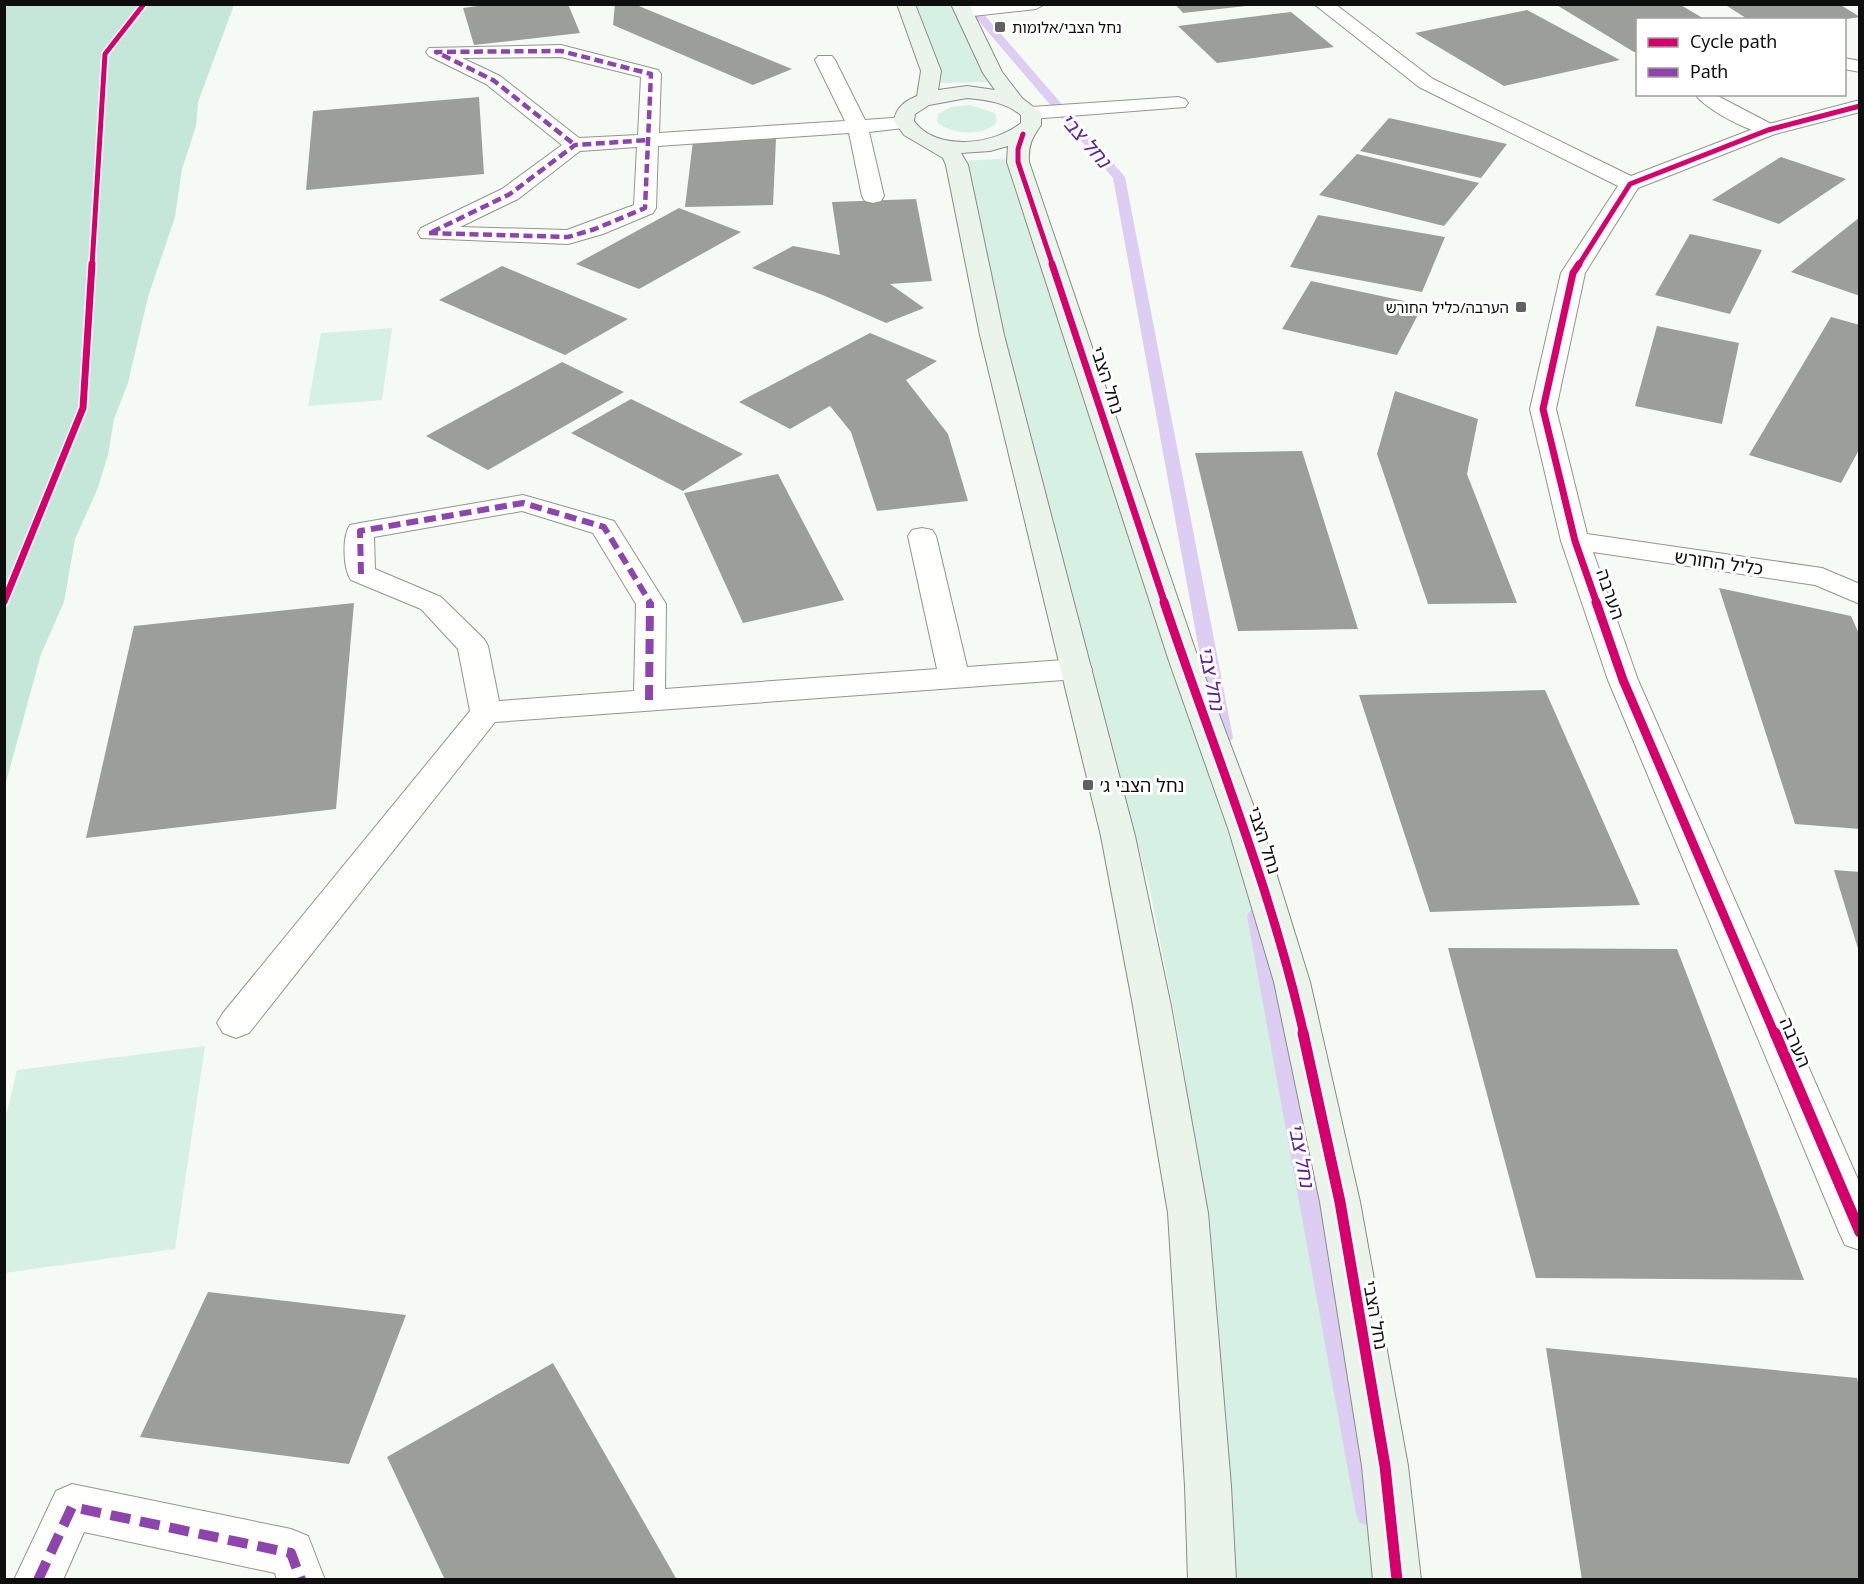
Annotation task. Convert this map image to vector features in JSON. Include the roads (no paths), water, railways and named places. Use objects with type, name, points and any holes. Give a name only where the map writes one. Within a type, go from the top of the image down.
[{"type":"street","points":[[906,4],[931,71],[927,98]]},
{"type":"street","points":[[1027,124],[1014,101],[993,74],[962,8],[1036,4]]},
{"type":"street","points":[[1323,4],[1426,83],[1630,184],[1768,130],[1860,106]]},
{"type":"street","points":[[575,145],[531,112],[494,80],[436,52],[561,51],[651,74],[649,140],[645,208],[595,229],[568,237],[429,233],[510,194],[575,145],[649,140],[858,126],[905,123]]},
{"type":"street","points":[[825,60],[858,126],[873,196]]},
{"type":"street","points":[[1014,101],[987,93],[967,92],[927,98],[913,105],[905,114],[905,123],[911,132],[933,142],[951,154],[957,165],[992,334],[1077,669],[1127,881],[1152,1006],[1188,1213],[1207,1474],[1212,1580]]},
{"type":"street","points":[[933,142],[967,147],[988,146],[1008,141],[1027,124],[1178,103]]},
{"type":"street","name":"נחל הצבי","points":[[1027,124],[1018,149],[1018,162],[1184,662],[1246,831],[1292,982],[1340,1202],[1385,1466],[1397,1580]]},
{"type":"street","name":"הערבה","points":[[1630,184],[1573,273],[1543,409],[1575,541],[1623,680],[1860,1232]]},
{"type":"street","points":[[486,712],[473,646],[431,603],[361,574],[360,531],[524,503],[604,527],[651,604],[649,700]]},
{"type":"street","points":[[922,536],[954,678]]},
{"type":"street","name":"כליל החורש","points":[[1575,541],[1822,577],[1860,595]]},
{"type":"street","points":[[236,1023],[486,712],[1077,669]]},
{"type":"street","points":[[38,1580],[72,1507],[291,1553],[301,1580]]},
{"type":"lane","points":[[1705,96],[1708,100],[1768,130]]},
{"type":"waterway","name":"נחל צבי","points":[[969,4],[1119,177],[1224,738]]},
{"type":"waterway","name":"נחל צבי","points":[[1257,916],[1369,1514]]},
{"type":"place","name":"נחל הצבי/אלומות","points":[[1000,27]]},
{"type":"place","name":"הערבה/כליל החורש","points":[[1521,307]]},
{"type":"place","name":"נחל הצבי ג׳","points":[[1088,785]]}]
